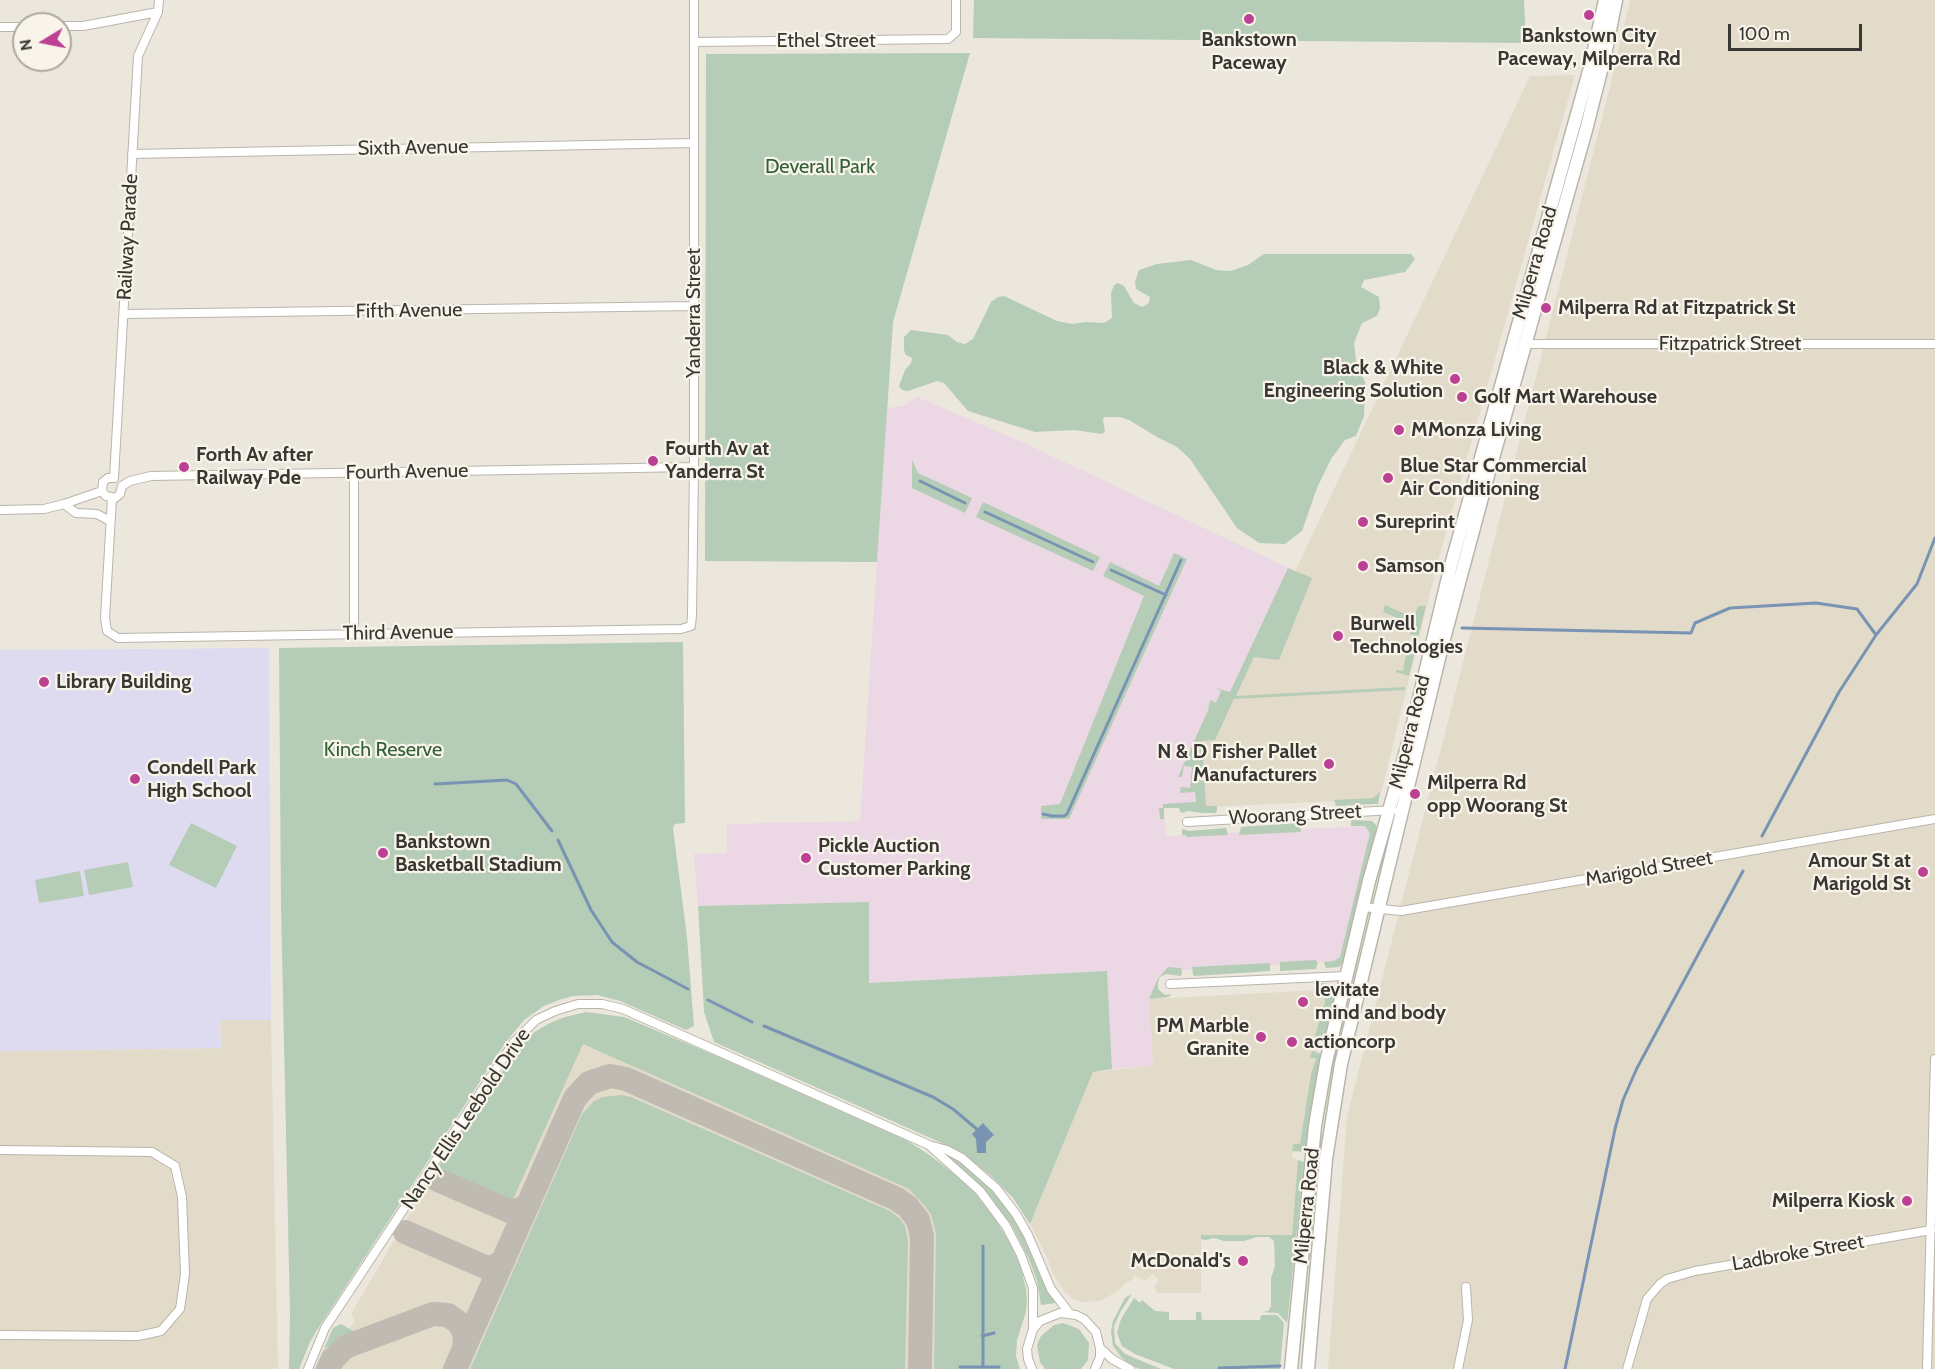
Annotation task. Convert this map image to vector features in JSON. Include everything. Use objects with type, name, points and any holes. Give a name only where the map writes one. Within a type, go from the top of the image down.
[{"type":"highway","name":"Milperra Road","points":[[1291,1369],[1317,1109],[1346,976],[1390,810],[1450,565],[1591,64],[1605,0]]},
{"type":"highway","name":"Milperra Road","points":[[1308,1369],[1326,1159],[1331,1115],[1341,1064],[1467,553],[1586,130],[1616,0]]},
{"type":"street","name":"Railway Parade","points":[[114,478],[138,56],[158,12],[159,0]]},
{"type":"street","name":"Yanderra Street","points":[[691,626],[694,467],[694,0]]},
{"type":"street","name":"Ethel Street","points":[[694,42],[942,40],[951,38],[956,32],[956,0]]},
{"type":"street","points":[[72,26],[158,12]]},
{"type":"street","name":"Sixth Avenue","points":[[132,154],[694,143]]},
{"type":"street","name":"Fifth Avenue","points":[[124,314],[693,306]]},
{"type":"street","name":"Fitzpatrick Street","points":[[1525,344],[1935,344]]},
{"type":"street","name":"Fourth Avenue","points":[[122,486],[130,481],[150,476],[694,467]]},
{"type":"street","points":[[354,473],[354,633]]},
{"type":"street","points":[[114,478],[122,486],[120,494],[112,498],[106,496],[102,491],[102,485],[105,480],[114,478]]},
{"type":"street","points":[[0,510],[32,510],[64,504],[102,491]]},
{"type":"street","points":[[64,504],[76,513],[97,514],[110,521],[112,498]]},
{"type":"street","name":"Third Avenue","points":[[110,521],[105,618],[107,631],[114,637],[681,629],[691,626]]},
{"type":"street","name":"Woorang Street","points":[[1187,822],[1403,809]]},
{"type":"street","name":"Marigold Street","points":[[1364,907],[1401,911],[1935,819]]},
{"type":"street","points":[[1170,984],[1346,976]]},
{"type":"street","name":"Nancy Ellis Leebold Drive","points":[[308,1369],[325,1328],[506,1054],[529,1025],[555,1011],[578,1004],[623,1009],[962,1158],[1005,1198],[1028,1235],[1051,1289],[1070,1314],[1084,1319],[1096,1332],[1100,1348]]},
{"type":"street","points":[[1927,1369],[1935,1059]]},
{"type":"street","name":"Nancy Ellis Leebold Drive","points":[[930,1145],[980,1191],[1006,1226],[1021,1255],[1033,1288],[1033,1329],[1027,1349],[1032,1369]]},
{"type":"street","points":[[0,1150],[152,1152],[175,1166],[183,1197],[185,1274],[180,1309],[161,1331],[138,1336],[0,1335]]},
{"type":"street","name":"Ladbroke Street","points":[[1627,1369],[1647,1299],[1667,1279],[1695,1271],[1930,1230]]},
{"type":"street","points":[[1458,1369],[1468,1320],[1466,1287]]},
{"type":"street","points":[[1033,1329],[1050,1316],[1060,1313],[1070,1314]]},
{"type":"street","points":[[1095,1369],[1100,1357],[1100,1348]]},
{"type":"street","points":[[1100,1348],[1112,1359],[1130,1369]]},
{"type":"shaded area","points":[[1630,0],[1935,0],[1935,1369],[1328,1369],[1347,1116],[1609,91]]},
{"type":"shaded area","points":[[1575,75],[1438,561],[1379,797],[1364,800],[1206,807],[1202,741],[1215,740],[1530,76]]},
{"type":"shaded area","points":[[917,397],[1020,441],[1295,571],[1215,740],[1206,807],[1164,808],[1166,836],[1366,826],[1371,832],[1347,936],[1338,961],[1169,971],[1168,968],[1157,980],[1149,999],[1153,1066],[1112,1069],[1107,971],[868,983],[869,902],[698,906],[694,854],[727,853],[727,824],[860,821],[887,408],[903,406]]},
{"type":"shaded area","name":"Condell Park High School","points":[[269,648],[271,1020],[220,1020],[221,1048],[0,1051],[0,650]]},
{"type":"shaded area","points":[[1321,990],[1331,999],[1311,1074],[1300,1145],[1293,1145],[1292,1157],[1298,1160],[1292,1235],[1201,1236],[1201,1293],[1157,1293],[1154,1286],[1159,1280],[1152,1274],[1145,1281],[1135,1276],[1118,1291],[1100,1301],[1083,1302],[1065,1293],[1053,1274],[1030,1224],[1093,1072],[1153,1066],[1149,999]]},
{"type":"shaded area","points":[[220,1020],[271,1020],[278,1369],[0,1369],[0,1051],[221,1048]]},
{"type":"shaded area","points":[[581,1040],[935,1182],[954,1369],[318,1369],[325,1349],[331,1347],[341,1329],[348,1330],[355,1321],[351,1314],[413,1208],[438,1172]]},
{"type":"green space","name":"Bankstown Paceway","points":[[974,0],[1524,0],[1526,43],[973,38]]},
{"type":"green space","name":"Deverall Park","points":[[970,53],[893,322],[877,562],[705,561],[706,54]]},
{"type":"green space","points":[[1264,254],[1411,254],[1415,259],[1405,272],[1364,280],[1361,287],[1379,297],[1380,308],[1377,316],[1362,323],[1354,343],[1356,361],[1365,382],[1364,416],[1356,436],[1345,440],[1331,459],[1317,488],[1302,531],[1285,544],[1259,543],[1237,528],[1190,459],[1177,447],[1129,420],[1120,417],[1104,417],[1105,431],[1102,434],[1074,430],[1035,432],[968,411],[944,383],[937,381],[908,391],[902,390],[899,386],[905,370],[911,363],[912,358],[906,355],[904,350],[904,337],[911,330],[948,335],[957,342],[965,344],[973,339],[991,302],[998,297],[1004,296],[1057,321],[1072,324],[1104,323],[1112,318],[1111,293],[1114,285],[1118,283],[1124,286],[1134,303],[1142,307],[1149,303],[1150,297],[1136,289],[1135,282],[1139,270],[1157,264],[1191,260],[1216,270],[1231,271],[1248,265]]},
{"type":"green space","points":[[912,460],[918,473],[972,498],[965,513],[912,488]]},
{"type":"green space","points":[[983,502],[1100,557],[1093,571],[976,517]]},
{"type":"green space","points":[[1174,553],[1187,559],[1069,819],[1041,819],[1041,806],[1060,804],[1144,596],[1103,576],[1110,562],[1159,586]]},
{"type":"green space","points":[[1288,568],[1312,578],[1279,660],[1254,657],[1236,696],[1405,687],[1405,690],[1234,699],[1215,740],[1202,741],[1206,806],[1217,806],[1216,813],[1188,811],[1181,813],[1179,808],[1164,808],[1164,819],[1160,819],[1159,808],[1163,808],[1163,804],[1196,802],[1195,792],[1180,793],[1181,787],[1190,788],[1192,767],[1184,766],[1182,777],[1178,777],[1211,700],[1216,703],[1221,691],[1215,688],[1230,692]]},
{"type":"green space","points":[[1385,605],[1414,618],[1418,606],[1426,606],[1418,637],[1410,634],[1412,624],[1383,612]]},
{"type":"green space","points":[[1403,641],[1417,644],[1409,676],[1396,672],[1396,670],[1403,671],[1408,644]]},
{"type":"green space","name":"Kinch Reserve","points":[[683,642],[685,823],[675,824],[673,828],[687,937],[694,1026],[686,1030],[620,1001],[597,995],[573,996],[559,1000],[544,1006],[524,1020],[506,1042],[317,1330],[299,1369],[289,1369],[279,648]]},
{"type":"green space","points":[[1380,792],[1378,804],[1336,806],[1334,800],[1373,798]]},
{"type":"green space","points":[[1351,820],[1372,821],[1376,825],[1376,832],[1345,960],[1339,967],[1326,968],[1324,962],[1334,961],[1340,957],[1370,833],[1365,826],[1351,826]]},
{"type":"green space","points":[[191,823],[237,846],[216,888],[169,865]]},
{"type":"green space","points":[[1300,823],[1301,832],[1239,835],[1241,827]]},
{"type":"green space","points":[[1226,828],[1228,835],[1186,837],[1182,835],[1182,829],[1189,831]]},
{"type":"green space","points":[[128,862],[133,887],[89,895],[84,870]]},
{"type":"green space","points":[[80,871],[84,896],[39,903],[35,880]]},
{"type":"green space","points":[[869,902],[869,983],[1107,971],[1112,1069],[1093,1072],[1030,1224],[1013,1198],[990,1175],[953,1148],[714,1042],[704,1012],[698,906]]},
{"type":"green space","points":[[1315,960],[1318,962],[1316,969],[1280,971],[1280,962]]},
{"type":"green space","points":[[1270,963],[1270,971],[1194,976],[1192,967]]},
{"type":"green space","points":[[1168,967],[1181,968],[1182,972],[1181,976],[1166,974],[1160,977],[1158,989],[1165,995],[1171,994],[1169,997],[1149,999],[1157,980]]},
{"type":"green space","points":[[1320,983],[1332,984],[1336,990],[1325,1041],[1318,1041],[1315,1036],[1325,1002],[1324,996],[1318,992]]},
{"type":"green space","points":[[586,1012],[624,1017],[714,1055],[906,1140],[953,1173],[974,1192],[994,1217],[1011,1245],[1021,1268],[1027,1302],[1017,1340],[1016,1356],[1020,1369],[934,1369],[936,1233],[931,1215],[909,1189],[583,1044],[511,1204],[505,1205],[434,1173],[520,1045],[536,1031],[550,1023]]},
{"type":"green space","points":[[1312,1051],[1322,1054],[1313,1095],[1305,1152],[1292,1151],[1293,1144],[1300,1144],[1311,1074],[1316,1058],[1310,1058]]},
{"type":"green space","points":[[622,1095],[890,1211],[900,1219],[905,1226],[908,1241],[905,1369],[470,1369],[582,1114],[594,1101],[603,1097]]},
{"type":"green space","points":[[942,1152],[966,1166],[1001,1199],[1024,1234],[1056,1303],[1041,1305],[1037,1281],[1029,1259],[1011,1224],[976,1181]]},
{"type":"green space","points":[[1298,1160],[1304,1162],[1284,1354],[1287,1323],[1278,1313],[1262,1312],[1268,1311],[1271,1307],[1271,1278],[1275,1266],[1274,1241],[1269,1237],[1257,1237],[1244,1241],[1224,1241],[1214,1238],[1206,1240],[1201,1239],[1201,1235],[1292,1235]]},
{"type":"green space","points":[[1132,1294],[1114,1326],[1115,1343],[1125,1354],[1161,1369],[1140,1369],[1132,1366],[1113,1346],[1111,1331],[1113,1321],[1125,1298]]},
{"type":"green space","points":[[1134,1298],[1140,1303],[1142,1300],[1155,1311],[1169,1312],[1169,1320],[1196,1320],[1196,1312],[1201,1312],[1202,1320],[1260,1320],[1261,1315],[1277,1315],[1284,1323],[1280,1369],[1174,1369],[1135,1354],[1122,1346],[1117,1333],[1121,1319]]},
{"type":"green space","points":[[1063,1323],[1079,1329],[1089,1343],[1088,1360],[1081,1369],[1045,1369],[1040,1362],[1037,1345],[1041,1336],[1054,1325]]},
{"type":"green space","points":[[341,1324],[355,1332],[350,1339],[325,1348],[317,1369],[315,1369],[333,1328]]},
{"type":"water","points":[[983,1123],[994,1135],[986,1142],[986,1153],[977,1153],[976,1139],[972,1134]]},
{"type":"waterway","points":[[920,481],[965,503]]},
{"type":"waterway","points":[[985,512],[1093,562]]},
{"type":"waterway","points":[[1762,836],[1839,692],[1876,635],[1917,584],[1935,538]]},
{"type":"waterway","points":[[1043,814],[1052,816],[1067,814],[1181,560]]},
{"type":"waterway","points":[[1111,570],[1166,595]]},
{"type":"waterway","points":[[1462,628],[1691,633],[1695,623],[1730,608],[1816,603],[1857,609],[1876,635]]},
{"type":"waterway","points":[[435,784],[507,780],[516,784],[552,831]]},
{"type":"waterway","points":[[558,840],[591,910],[612,942],[637,962],[688,989]]},
{"type":"waterway","points":[[1565,1369],[1623,1100],[1637,1068],[1743,871]]},
{"type":"waterway","points":[[708,1000],[752,1022]]},
{"type":"waterway","points":[[764,1026],[933,1097],[953,1109],[979,1131]]},
{"type":"waterway","points":[[983,1246],[983,1367]]},
{"type":"waterway","points":[[982,1336],[994,1333]]},
{"type":"waterway","points":[[1219,1368],[1280,1366]]},
{"type":"waterway","points":[[960,1367],[999,1367]]},
{"type":"taxiway","points":[[455,1369],[575,1098],[589,1083],[610,1076],[626,1079],[897,1199],[908,1207],[918,1220],[922,1236],[920,1369]]},
{"type":"taxiway","points":[[438,1180],[509,1211],[520,1210],[529,1203]]},
{"type":"taxiway","points":[[405,1232],[485,1267],[495,1267],[504,1259]]},
{"type":"taxiway","points":[[328,1369],[333,1359],[345,1347],[433,1314],[448,1315],[459,1323],[465,1334],[464,1349]]},
{"type":"place","name":"Bankstown City Paceway, Milperra Rd","points":[[1589,15]]},
{"type":"place","name":"Bankstown Paceway","points":[[1249,19]]},
{"type":"place","name":"Milperra Rd at Fitzpatrick St","points":[[1546,308]]},
{"type":"place","name":"Black & White Engineering Solution","points":[[1455,379]]},
{"type":"place","name":"Golf Mart Warehouse","points":[[1462,397]]},
{"type":"place","name":"MMonza Living","points":[[1399,430]]},
{"type":"place","name":"Fourth Av at Yanderra St","points":[[653,461]]},
{"type":"place","name":"Forth Av after Railway Pde","points":[[184,467]]},
{"type":"place","name":"Blue Star Commercial Air Conditioning","points":[[1388,478]]},
{"type":"place","name":"Sureprint","points":[[1363,522]]},
{"type":"place","name":"Samson","points":[[1363,566]]},
{"type":"place","name":"Burwell Technologies","points":[[1338,636]]},
{"type":"place","name":"Library Building","points":[[44,682]]},
{"type":"place","name":"N & D Fisher Pallet Manufacturers","points":[[1329,764]]},
{"type":"place","name":"Condell Park High School","points":[[135,779]]},
{"type":"place","name":"Milperra Rd opp Woorang St","points":[[1415,794]]},
{"type":"place","name":"Bankstown Basketball Stadium","points":[[383,853]]},
{"type":"place","name":"Pickle Auction Customer Parking","points":[[806,858]]},
{"type":"place","name":"Amour St at Marigold St","points":[[1923,872]]},
{"type":"place","name":"levitate mind and body","points":[[1303,1002]]},
{"type":"place","name":"PM Marble Granite","points":[[1261,1037]]},
{"type":"place","name":"actioncorp","points":[[1292,1042]]},
{"type":"place","name":"Milperra Kiosk","points":[[1907,1201]]},
{"type":"place","name":"McDonald's","points":[[1243,1261]]}]
